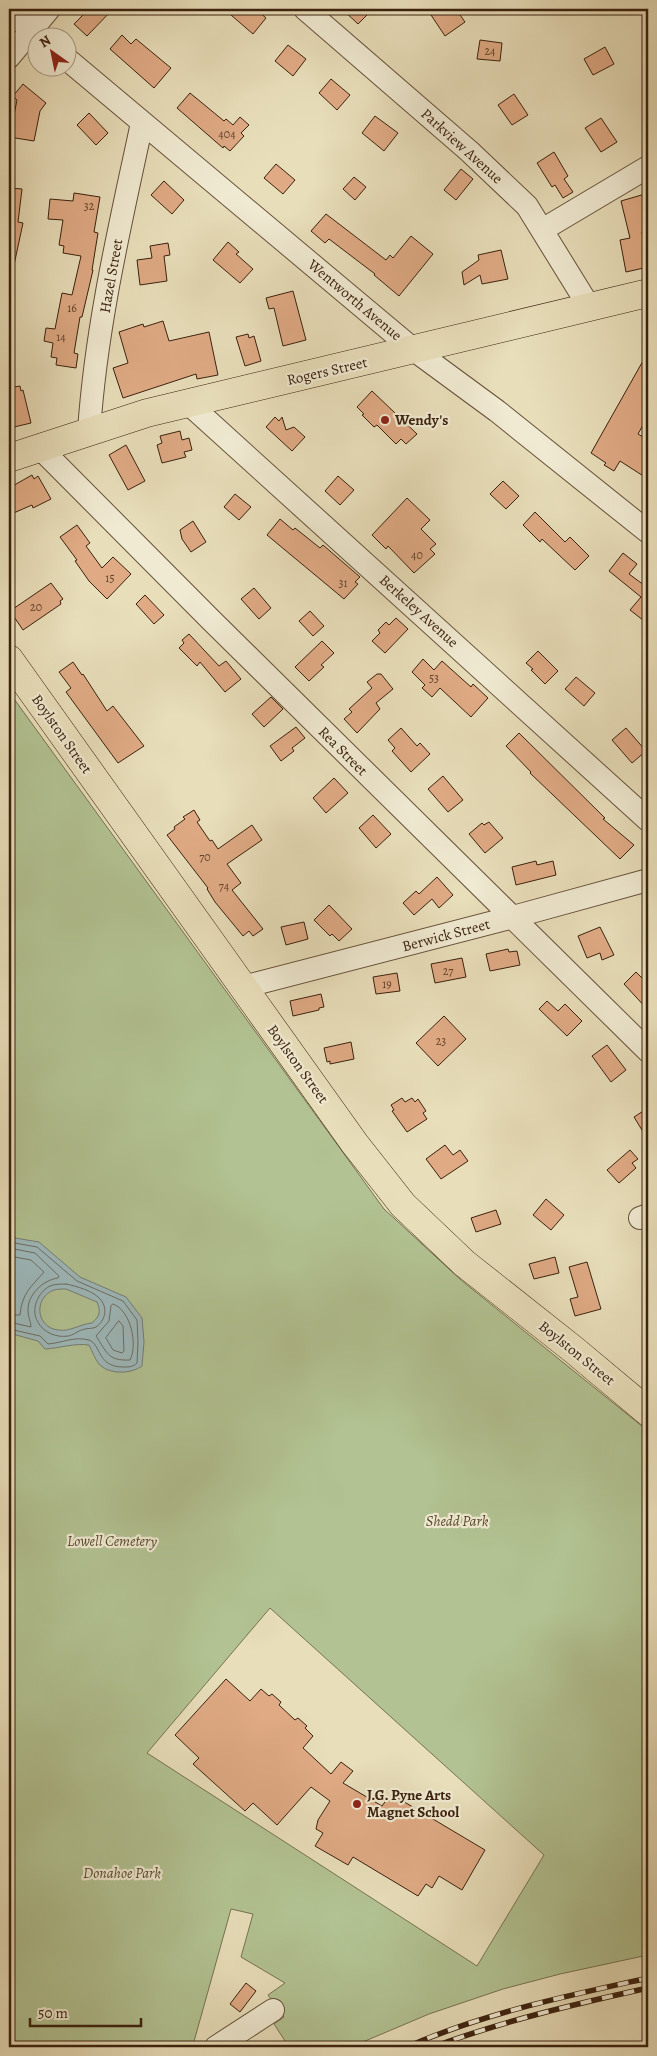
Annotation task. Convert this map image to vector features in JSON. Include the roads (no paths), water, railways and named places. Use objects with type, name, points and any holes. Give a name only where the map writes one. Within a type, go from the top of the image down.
[{"type":"main road","name":"Rogers Street","points":[[9,458],[147,413],[648,293]]},
{"type":"main road","name":"Boylston Street","points":[[9,659],[355,1144],[403,1204],[464,1263],[574,1350],[648,1412]]},
{"type":"street","points":[[39,28],[49,9]]},
{"type":"street","name":"Parkview Avenue","points":[[305,9],[469,150],[527,206],[590,308]]},
{"type":"street","points":[[9,11],[29,28]]},
{"type":"street","points":[[9,57],[28,41]]},
{"type":"street","name":"Wentworth Avenue","points":[[78,69],[414,350],[497,411],[648,532]]},
{"type":"street","name":"Hazel Street","points":[[89,432],[91,396],[109,276],[142,123]]},
{"type":"street","points":[[542,230],[648,167]]},
{"type":"street","name":"Berkeley Avenue","points":[[188,403],[648,820]]},
{"type":"street","name":"Rea Street","points":[[40,448],[212,621],[648,1051]]},
{"type":"street","name":"Berwick Street","points":[[243,987],[648,880]]},
{"type":"street","points":[[216,2047],[273,2010]]},
{"type":"water","points":[[9,1237],[39,1242],[80,1277],[126,1297],[142,1318],[144,1342],[142,1366],[132,1371],[114,1372],[103,1368],[99,1364],[89,1345],[72,1345],[45,1349],[38,1341],[9,1333]],"holes":[[[57,1289],[66,1289],[97,1302],[99,1314],[92,1323],[67,1330],[58,1330],[50,1328],[41,1318],[40,1305],[43,1299],[47,1294]]]},
{"type":"railway","points":[[407,2047],[466,2024],[526,2006],[648,1978]]},
{"type":"railway","points":[[433,2047],[539,2014],[648,1988]]},
{"type":"place","name":"Wendy's","points":[[385,420]]},
{"type":"place","name":"J.G. Pyne Arts Magnet School","points":[[357,1804]]},
{"type":"park label","name":"Shedd Park","points":[[457,1521]]},
{"type":"park label","name":"Lowell Cemetery","points":[[112,1541]]},
{"type":"park label","name":"Donahoe Park","points":[[122,1873]]}]
